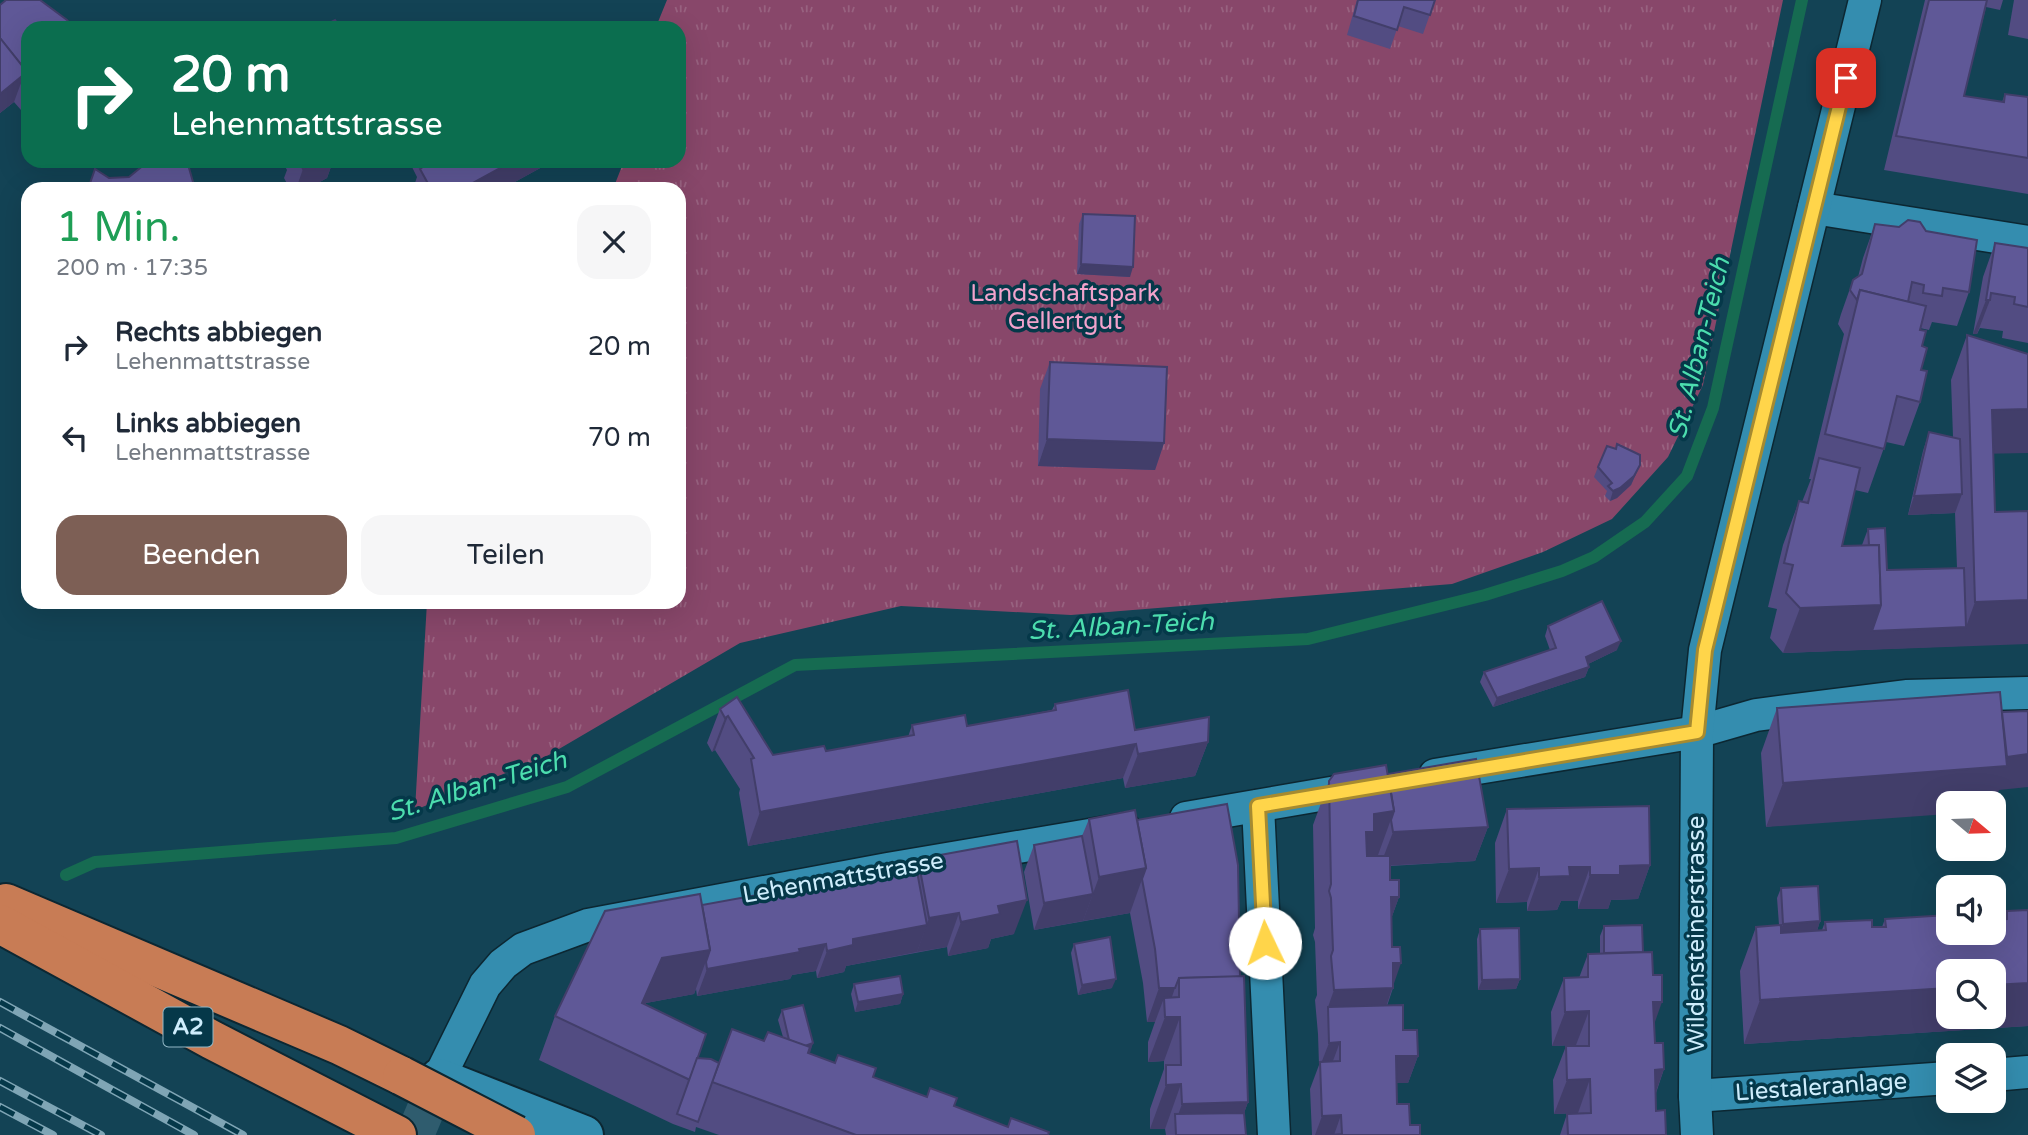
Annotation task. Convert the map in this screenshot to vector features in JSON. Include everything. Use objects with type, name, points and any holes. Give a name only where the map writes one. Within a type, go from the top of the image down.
[{"type":"highway","points":[[0,901],[420,1077],[516,1135]]},
{"type":"highway","name":"A2","points":[[0,924],[212,1040],[388,1130]]},
{"type":"street","points":[[1697,732],[1705,650],[1865,0]]},
{"type":"street","points":[[1814,208],[2028,242]]},
{"type":"street","name":"Lehenmattstrasse","points":[[420,1077],[503,964],[523,949],[588,925],[875,871],[1697,732],[1756,715],[1906,696],[2028,693]]},
{"type":"street","name":"Wildensteinerstrasse","points":[[1697,732],[1697,1135]]},
{"type":"street","points":[[1258,806],[1274,1135]]},
{"type":"street","points":[[2006,1074],[2028,1072]]},
{"type":"street","points":[[420,1077],[584,1135]]},
{"type":"street","name":"Liestaleranlage","points":[[1695,1096],[1936,1079]]},
{"type":"green space","name":"Landschaftspark Gellertgut","points":[[667,0],[1783,0],[1703,385],[1668,457],[1612,519],[1543,552],[1452,584],[1071,615],[901,606],[740,643],[547,756],[415,810],[427,609],[686,609],[686,182],[616,182],[621,168],[686,168],[686,21],[658,21]]},
{"type":"building","points":[[6,0],[40,0],[68,21],[21,21],[21,64],[0,38],[0,5]]},
{"type":"building","points":[[1358,0],[1435,0],[1430,15],[1404,7],[1397,30],[1354,16]]},
{"type":"building","points":[[1929,0],[1987,0],[1964,96],[2004,102],[2005,94],[2028,97],[2028,158],[1896,136]]},
{"type":"building","points":[[0,38],[21,64],[21,77],[0,94]]},
{"type":"building","points":[[140,168],[189,168],[193,182],[90,182],[95,169],[109,178],[129,177]]},
{"type":"building","points":[[500,168],[475,182],[427,182],[420,169]]},
{"type":"building","points":[[1083,214],[1135,216],[1133,267],[1081,264]]},
{"type":"building","points":[[1908,220],[1920,222],[1926,231],[1977,240],[1969,292],[1943,288],[1942,296],[1923,293],[1924,285],[1912,282],[1908,302],[1860,290],[1857,300],[1850,290],[1853,280],[1862,274],[1875,224],[1899,227]]},
{"type":"building","points":[[1995,243],[2028,248],[2028,307],[2014,304],[2015,297],[1991,293],[1990,300],[1986,300]]},
{"type":"building","points":[[1860,290],[1926,306],[1920,330],[1926,331],[1922,346],[1927,348],[1921,370],[1927,371],[1920,402],[1897,396],[1884,449],[1825,434]]},
{"type":"building","points":[[1967,335],[2028,354],[2028,409],[1992,410],[1995,512],[2028,511],[2028,600],[1975,602]]},
{"type":"building","points":[[1050,362],[1167,367],[1164,443],[1047,439]]},
{"type":"building","points":[[1929,432],[1960,439],[1962,494],[1914,496]]},
{"type":"building","points":[[1617,444],[1640,455],[1640,465],[1634,476],[1613,491],[1608,486],[1612,483],[1598,467],[1607,446],[1616,449]]},
{"type":"building","points":[[1819,458],[1860,468],[1842,546],[1879,545],[1881,605],[1800,608],[1786,593],[1793,565],[1784,563],[1799,501],[1808,503]]},
{"type":"building","points":[[1885,528],[1887,570],[1964,568],[1966,627],[1872,631],[1881,605],[1879,545],[1869,545],[1868,529]]},
{"type":"building","points":[[1602,601],[1621,641],[1586,657],[1589,667],[1497,698],[1484,672],[1556,648],[1548,626]]},
{"type":"building","points":[[1128,690],[1135,730],[1209,717],[1208,742],[1138,754],[1136,744],[760,812],[751,759],[754,758],[728,716],[725,718],[720,709],[737,697],[773,755],[824,746],[826,751],[914,735],[912,725],[965,715],[967,726],[1056,710],[1055,704]]},
{"type":"building","points":[[2000,692],[2007,766],[1783,783],[1777,708]]},
{"type":"building","points":[[2028,711],[2028,754],[2007,757],[2002,712]]},
{"type":"building","points":[[1476,759],[1488,827],[1393,832],[1391,820],[1394,811],[1388,774]]},
{"type":"building","points":[[1386,765],[1394,811],[1374,814],[1374,832],[1366,832],[1367,856],[1390,856],[1390,880],[1399,880],[1399,897],[1391,897],[1392,947],[1400,947],[1401,963],[1393,963],[1393,988],[1334,990],[1329,891],[1329,781],[1334,774]]},
{"type":"building","points":[[1227,804],[1238,865],[1240,977],[1179,978],[1175,988],[1159,988],[1142,879],[1146,868],[1137,820]]},
{"type":"building","points":[[1649,806],[1650,865],[1620,866],[1620,875],[1590,875],[1590,867],[1569,867],[1570,876],[1539,877],[1539,868],[1509,869],[1507,809]]},
{"type":"building","points":[[1135,810],[1146,868],[1099,877],[1089,819]]},
{"type":"building","points":[[1082,836],[1093,894],[1044,903],[1034,845]]},
{"type":"building","points":[[1017,841],[1027,900],[998,906],[1000,914],[961,922],[959,913],[929,918],[918,859]]},
{"type":"building","points":[[916,866],[927,925],[853,939],[853,945],[827,951],[826,944],[799,949],[800,952],[707,969],[710,950],[702,905]]},
{"type":"building","points":[[1818,886],[1820,921],[1783,924],[1781,888]]},
{"type":"building","points":[[700,894],[710,950],[662,958],[642,1003],[706,1034],[690,1080],[555,1016],[605,911]]},
{"type":"building","points":[[2028,910],[2028,983],[2006,984],[2006,959],[1936,959],[1936,989],[1760,1000],[1756,927],[1781,925],[1781,933],[1826,930],[1825,922],[1872,920],[1872,927],[1886,927],[1885,919],[1936,916],[1936,945],[2006,945],[2007,911]]},
{"type":"building","points":[[1642,925],[1643,952],[1604,953],[1604,926]]},
{"type":"building","points":[[1519,928],[1520,979],[1482,980],[1480,929]]},
{"type":"building","points":[[1110,937],[1116,979],[1082,985],[1074,944]]},
{"type":"building","points":[[1652,952],[1653,975],[1662,975],[1662,1002],[1653,1002],[1655,1043],[1663,1043],[1664,1069],[1655,1070],[1656,1111],[1665,1110],[1666,1135],[1568,1135],[1567,1114],[1591,1113],[1590,1079],[1567,1080],[1566,1046],[1589,1046],[1589,1011],[1565,1012],[1564,978],[1588,977],[1588,954]]},
{"type":"building","points":[[900,976],[903,994],[858,1002],[854,984]]},
{"type":"building","points":[[1244,976],[1248,1102],[1182,1104],[1181,1084],[1166,1085],[1166,1065],[1181,1065],[1180,1017],[1165,1017],[1164,998],[1179,997],[1179,978]]},
{"type":"building","points":[[803,1005],[813,1043],[805,1046],[789,1040],[782,1010]]},
{"type":"building","points":[[1403,1005],[1403,1030],[1417,1030],[1418,1056],[1396,1056],[1397,1104],[1409,1104],[1410,1125],[1420,1125],[1420,1135],[1331,1135],[1342,1134],[1341,1115],[1322,1116],[1320,1062],[1340,1061],[1340,1042],[1329,1043],[1328,1007]]},
{"type":"building","points":[[732,1029],[764,1041],[768,1032],[810,1047],[808,1053],[835,1063],[838,1055],[876,1068],[873,1077],[927,1097],[930,1088],[957,1098],[954,1106],[1008,1127],[1011,1118],[1049,1132],[1048,1135],[856,1135],[712,1082]]},
{"type":"building","points":[[697,1058],[711,1059],[719,1063],[698,1122],[677,1114]]},
{"type":"building","points":[[1244,1113],[1246,1135],[1176,1135],[1175,1114]]},
{"type":"waterway","name":"St. Alban-Teich","points":[[66,875],[95,862],[396,838],[567,787],[795,665],[1308,639],[1485,595],[1562,571],[1594,557],[1645,522],[1687,476],[1713,408],[1802,0]]},
{"type":"tunnel","points":[[415,1135],[439,1078]]},
{"type":"railway","points":[[0,1002],[243,1135]]},
{"type":"railway","points":[[0,1028],[194,1135]]},
{"type":"railway","points":[[0,1081],[101,1135]]},
{"type":"railway","points":[[0,1107],[53,1135]]},
{"type":"route","points":[[1265,943],[1258,806],[1697,732],[1705,650],[1846,78]]}]
